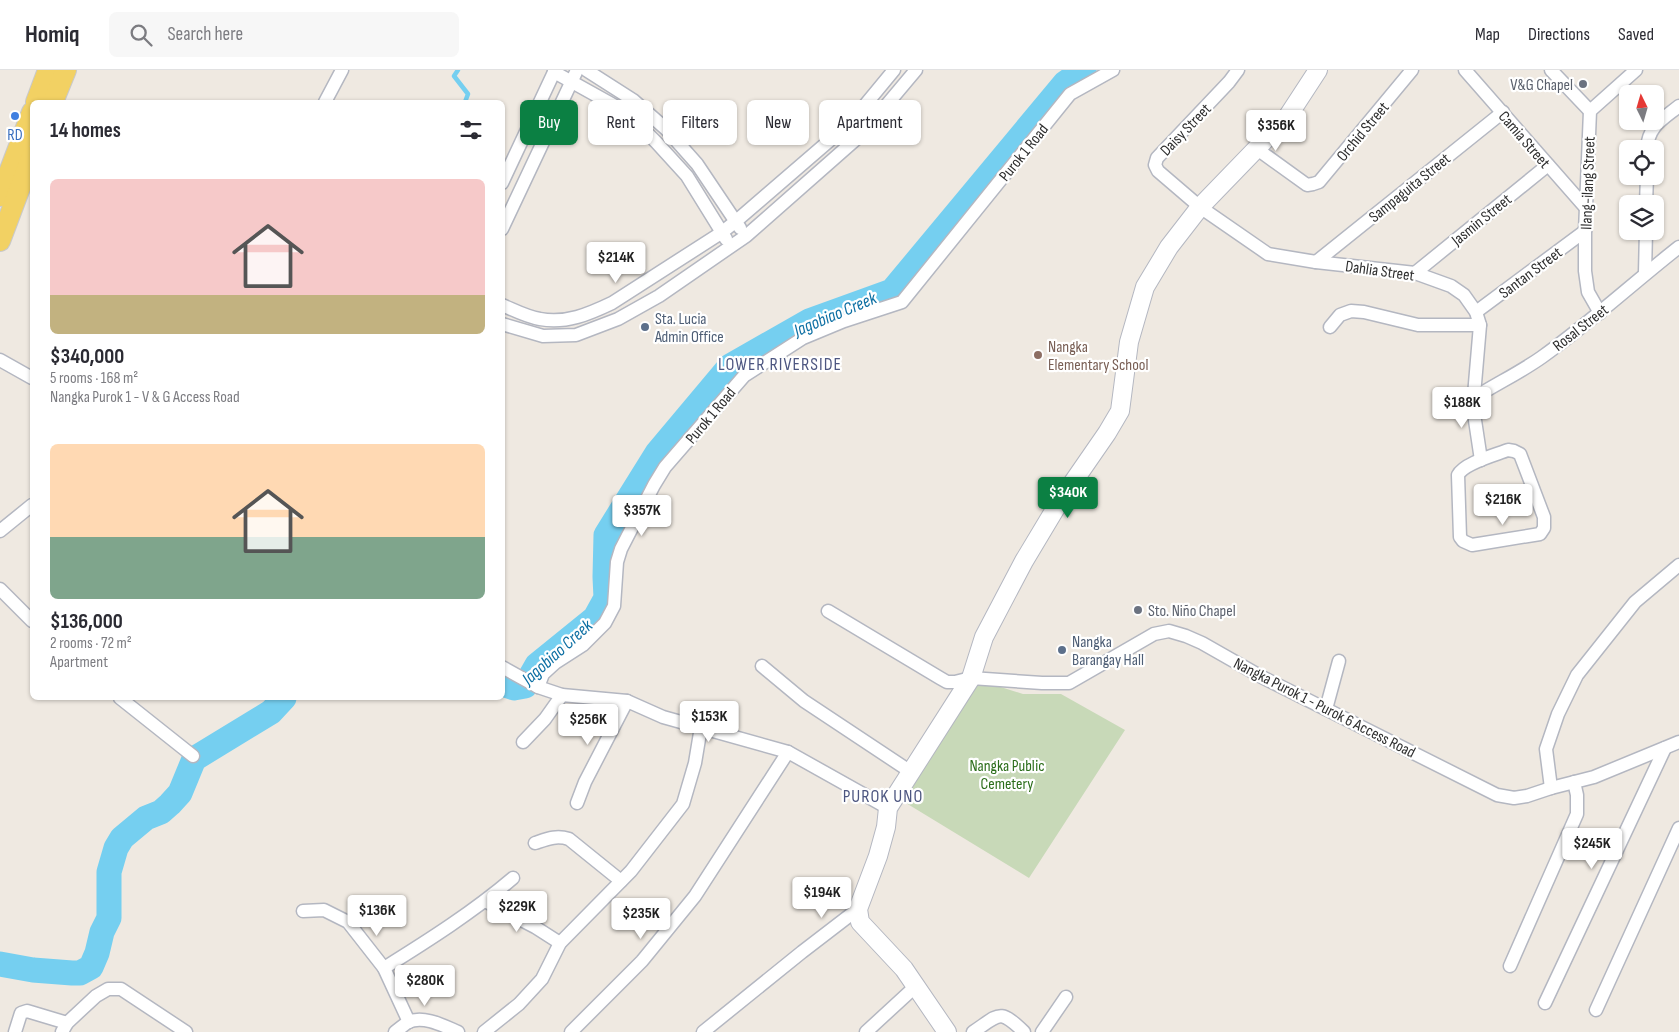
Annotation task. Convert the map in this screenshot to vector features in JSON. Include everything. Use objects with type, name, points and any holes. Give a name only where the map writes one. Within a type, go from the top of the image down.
[{"type":"main road","points":[[37,100],[48,70]]},
{"type":"main road","points":[[54,100],[66,70]]},
{"type":"main road","points":[[0,196],[30,117]]},
{"type":"main road","points":[[0,241],[30,161]]},
{"type":"street","points":[[327,100],[342,70]]},
{"type":"street","points":[[586,70],[633,100],[666,129],[697,164],[746,236]]},
{"type":"street","points":[[505,306],[540,319],[573,320],[612,303],[735,222],[851,122],[894,70]]},
{"type":"street","points":[[505,325],[543,336],[576,335],[618,319],[651,300],[746,236],[863,133],[916,70]]},
{"type":"street","name":"Purok 1 Road","points":[[536,686],[543,674],[555,662],[583,644],[605,623],[614,606],[617,562],[621,548],[654,485],[666,467],[744,376],[803,338],[844,321],[902,302],[1070,94],[1113,70]]},
{"type":"street","name":"Daisy Street","points":[[1200,207],[1158,170],[1155,165],[1157,158],[1229,82],[1238,70]]},
{"type":"street","points":[[947,1032],[894,956],[860,922],[858,909],[878,856],[886,827],[888,808],[971,678],[984,638],[1024,561],[1060,501],[1120,411],[1129,342],[1144,288],[1169,247],[1200,207],[1288,116],[1318,70]]},
{"type":"street","name":"Orchid Street","points":[[1257,149],[1307,184],[1319,182],[1412,70]]},
{"type":"street","name":"Camia Street","points":[[1464,70],[1586,208]]},
{"type":"street","points":[[1551,70],[1590,111],[1636,70]]},
{"type":"street","points":[[505,177],[554,71],[574,75],[626,112],[656,142],[687,176],[721,233],[731,246]]},
{"type":"street","points":[[505,223],[574,75]]},
{"type":"street","points":[[1647,140],[1653,126],[1679,106]]},
{"type":"street","name":"Ilang-ilang Street","points":[[1590,111],[1585,271],[1588,292],[1600,313]]},
{"type":"street","name":"Sampaguita Street","points":[[1316,262],[1502,112]]},
{"type":"street","name":"Jasmin Street","points":[[1415,273],[1548,165]]},
{"type":"street","name":"Dahlia Street","points":[[1200,207],[1268,254],[1316,262],[1415,273],[1451,286],[1464,294],[1478,319]]},
{"type":"street","name":"Santan Street","points":[[1478,319],[1585,231]]},
{"type":"street","points":[[1645,273],[1646,240]]},
{"type":"street","name":"Rosal Street","points":[[1474,398],[1541,358],[1600,313],[1645,273],[1679,247]]},
{"type":"street","points":[[1330,327],[1340,316],[1351,311],[1364,312],[1418,325],[1478,319],[1473,407],[1481,460]]},
{"type":"street","points":[[0,360],[30,377]]},
{"type":"street","points":[[1508,450],[1520,454],[1544,517],[1544,528],[1540,534],[1472,545],[1463,541],[1460,537],[1458,475],[1460,471],[1481,460],[1508,450]]},
{"type":"street","points":[[0,531],[30,507]]},
{"type":"street","points":[[1551,788],[1546,749],[1558,714],[1577,676],[1635,602],[1679,565]]},
{"type":"street","points":[[0,589],[30,619]]},
{"type":"street","name":"Nangka Purok 1 - Purok 6 Access Road","points":[[828,611],[947,682],[971,678],[1069,683],[1154,634],[1168,631],[1202,643],[1260,676],[1497,795],[1514,798],[1594,777],[1679,742]]},
{"type":"street","points":[[1326,709],[1339,660]]},
{"type":"street","points":[[762,666],[804,701],[911,772]]},
{"type":"street","points":[[505,669],[536,686],[562,695],[626,701],[663,717],[788,752],[888,808]]},
{"type":"street","points":[[524,742],[546,719],[562,695]]},
{"type":"street","points":[[122,700],[192,756]]},
{"type":"street","points":[[577,803],[585,782],[626,701]]},
{"type":"street","points":[[484,1032],[519,1004],[542,979],[560,943],[621,881],[683,804],[695,763],[701,727]]},
{"type":"street","points":[[1545,1003],[1665,748]]},
{"type":"street","points":[[572,1032],[642,960],[695,896],[788,752]]},
{"type":"street","points":[[1510,966],[1577,814],[1577,795],[1574,782]]},
{"type":"street","points":[[1596,1010],[1679,828]]},
{"type":"street","points":[[535,843],[554,837],[568,839],[621,881]]},
{"type":"street","points":[[384,968],[434,938],[513,878]]},
{"type":"street","points":[[485,901],[560,943]]},
{"type":"street","points":[[703,1032],[858,909]]},
{"type":"street","points":[[303,911],[324,910],[348,922],[384,968],[409,1022]]},
{"type":"street","points":[[866,1032],[916,986]]},
{"type":"street","points":[[15,1032],[21,1013],[27,1012],[64,1028],[96,996],[108,989],[121,989],[186,1032]]},
{"type":"street","points":[[1042,1032],[1066,997]]},
{"type":"street","points":[[973,1032],[996,1017],[1004,1016],[1024,1032]]},
{"type":"street","points":[[395,1032],[409,1022],[423,1020],[436,1022],[458,1032]]},
{"type":"green space","name":"Nangka Public Cemetery","points":[[988,683],[1023,694],[1061,694],[1125,730],[1029,878],[901,800],[974,686]]},
{"type":"waterway","points":[[458,70],[454,76],[468,94],[466,100]]},
{"type":"waterway","name":"Jagobiao Creek","points":[[505,685],[514,688],[525,686],[537,665],[595,618],[606,598],[606,535],[657,453],[730,366],[809,321],[892,291],[1065,83],[1084,70]]},
{"type":"waterway","name":"Jagobiao Creek","points":[[0,964],[33,970],[72,973],[80,973],[91,967],[97,953],[102,932],[109,918],[109,872],[116,848],[122,838],[146,818],[161,812],[170,804],[180,793],[194,759],[271,712],[282,700]]},
{"type":"place","name":"V&G Chapel","points":[[1583,84]]},
{"type":"place","name":"RD","points":[[15,116]]},
{"type":"place","name":"Sta. Lucia Admin Office","points":[[645,327]]},
{"type":"place","name":"Nangka Elementary School","points":[[1038,355]]},
{"type":"place","name":"Sto. Niño Chapel","points":[[1138,610]]},
{"type":"place","name":"Nangka Barangay Hall","points":[[1062,650]]},
{"type":"district","name":"LOWER RIVERSIDE","points":[[780,364]]},
{"type":"district","name":"PUROK UNO","points":[[883,796]]}]
